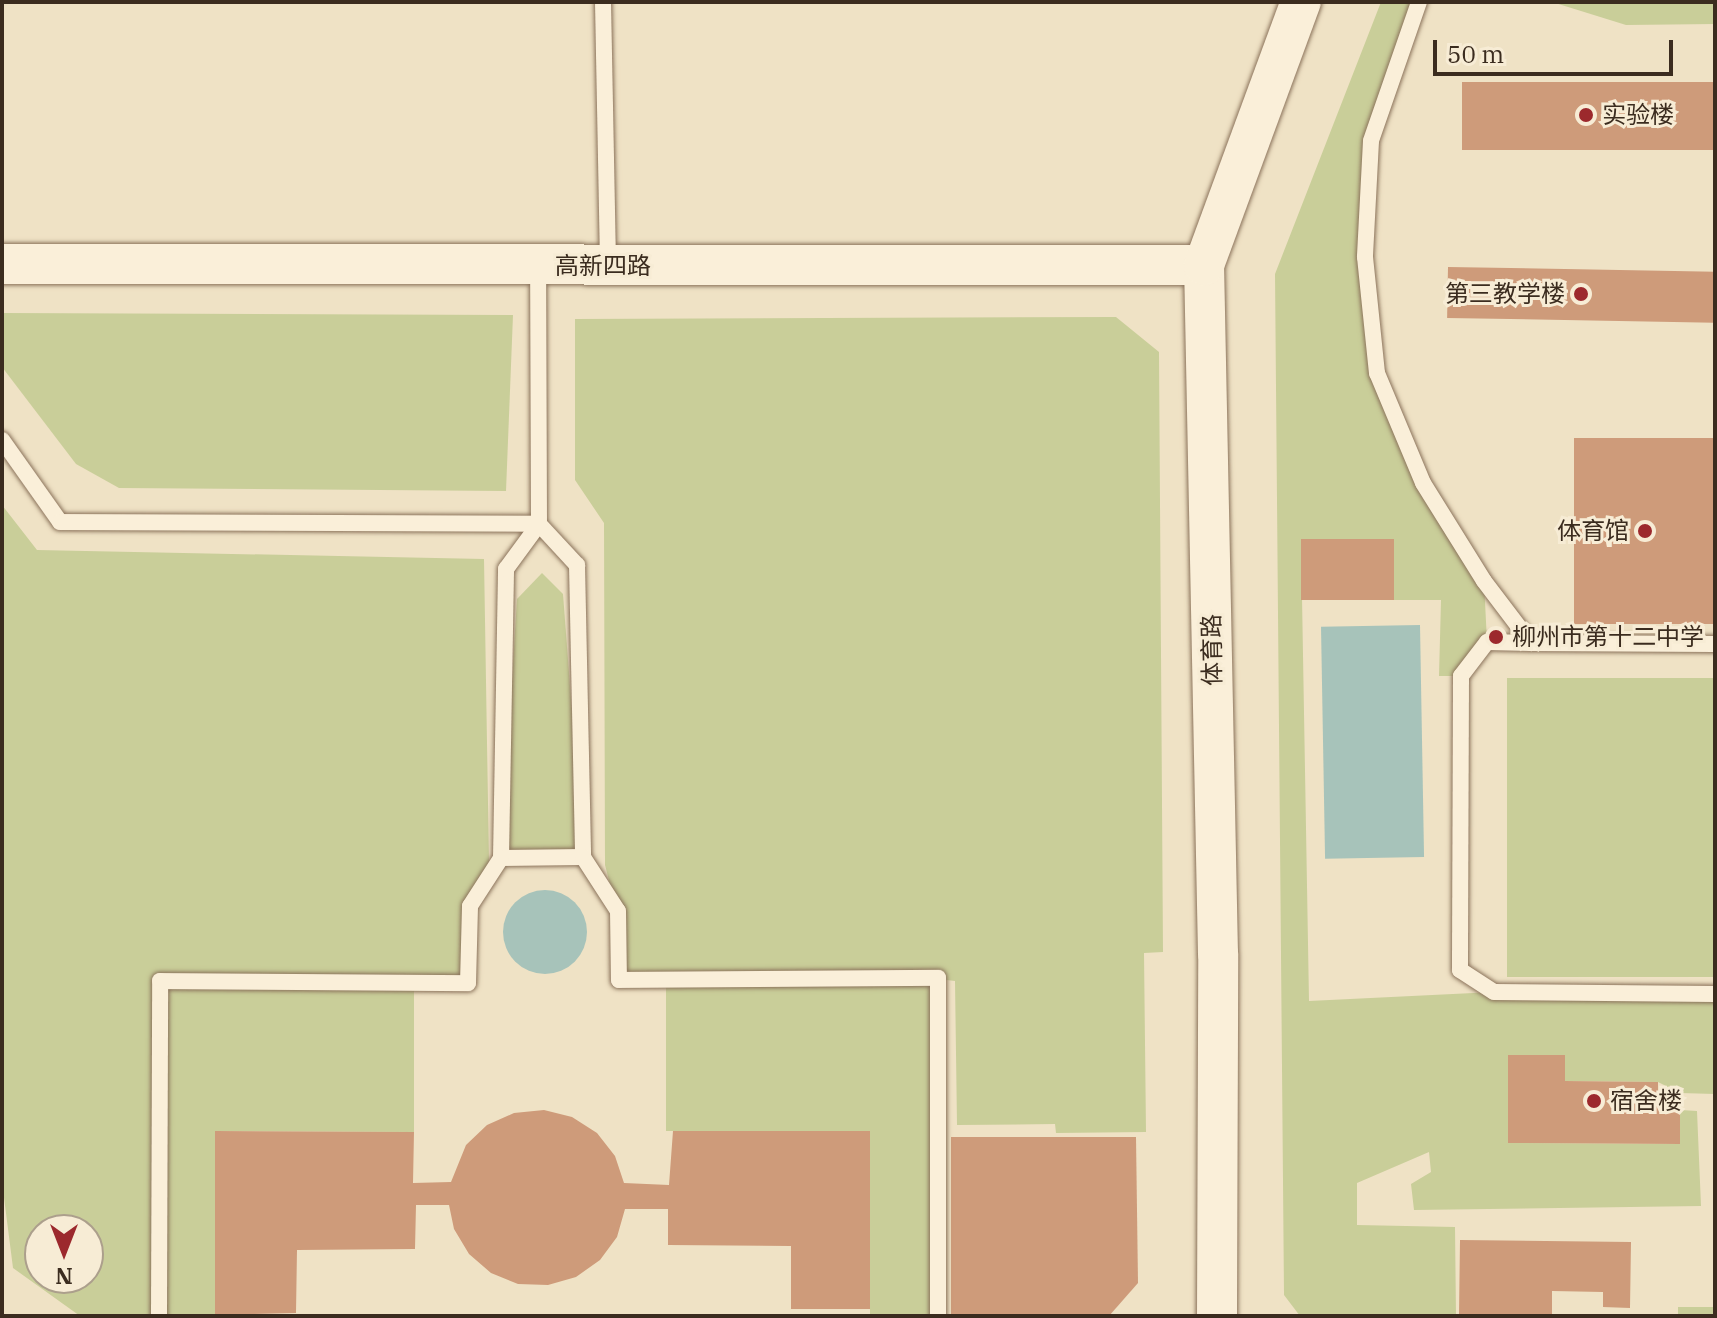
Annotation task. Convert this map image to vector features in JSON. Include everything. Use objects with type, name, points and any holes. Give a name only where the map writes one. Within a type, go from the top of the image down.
[{"type":"street","name":"体育路","points":[[1217,1316],[1218,954],[1204,265],[1301,2]]},
{"type":"street","name":"高新四路","points":[[2,264],[538,267],[1204,265]]},
{"type":"lane","points":[[603,2],[608,267]]},
{"type":"lane","points":[[1419,2],[1371,141],[1365,257],[1377,373],[1423,483],[1484,581],[1531,643]]},
{"type":"lane","points":[[159,1316],[160,981],[468,983],[470,906],[501,858],[506,569],[539,524],[538,267]]},
{"type":"lane","points":[[2,440],[60,522],[539,524],[577,565],[583,857],[618,911],[619,980],[938,978],[938,1316]]},
{"type":"lane","points":[[1715,644],[1487,642],[1461,676],[1460,970],[1494,992],[1715,994]]},
{"type":"lane","points":[[501,858],[583,857]]},
{"type":"green space","points":[[1381,2],[1419,2],[1371,141],[1365,257],[1377,372],[1423,483],[1484,581],[1487,642],[1461,676],[1439,676],[1441,600],[1394,600],[1394,539],[1301,539],[1309,1001],[1494,992],[1715,994],[1715,1094],[1680,1093],[1658,1082],[1565,1081],[1565,1055],[1509,1055],[1508,1143],[1679,1144],[1680,1110],[1697,1111],[1701,1206],[1414,1210],[1411,1184],[1431,1172],[1429,1152],[1357,1183],[1357,1225],[1455,1227],[1456,1316],[1300,1316],[1284,1295],[1275,274]]},
{"type":"green space","points":[[1552,2],[1715,2],[1715,24],[1626,25]]},
{"type":"green space","points":[[2,313],[513,315],[506,491],[119,488],[76,464],[2,367]]},
{"type":"green space","points":[[1116,317],[1159,352],[1163,952],[1144,953],[1146,1132],[1056,1133],[1055,1124],[957,1125],[955,981],[938,979],[938,1316],[870,1316],[869,1131],[666,1131],[666,980],[619,980],[617,911],[605,865],[604,523],[575,480],[575,319]]},
{"type":"green space","points":[[2,505],[37,550],[484,559],[489,863],[470,906],[468,983],[414,983],[414,1132],[216,1131],[215,1316],[80,1316],[49,1294],[104,1294],[104,1214],[24,1214],[24,1276],[13,1268],[2,1182]]},
{"type":"green space","points":[[542,573],[563,594],[583,857],[501,858],[517,599]]},
{"type":"green space","points":[[1507,678],[1715,678],[1715,977],[1507,977]]},
{"type":"green space","points":[[1678,1307],[1715,1307],[1715,1316],[1678,1316]]},
{"type":"water","points":[[1420,625],[1424,857],[1325,859],[1321,627]]},
{"type":"water","points":[[545,890],[561,893],[575,902],[584,916],[587,932],[584,948],[575,962],[561,971],[545,974],[529,971],[515,962],[506,948],[503,932],[506,916],[515,902],[529,893]]},
{"type":"building","name":"实验楼","points":[[1462,82],[1715,82],[1715,150],[1462,150]]},
{"type":"building","name":"第三教学楼","points":[[1448,267],[1715,272],[1714,323],[1447,318]]},
{"type":"building","name":"体育馆","points":[[1574,438],[1715,438],[1715,624],[1574,624]]},
{"type":"building","points":[[1301,539],[1394,539],[1394,600],[1301,600]]},
{"type":"building","name":"宿舍楼","points":[[1508,1055],[1565,1055],[1565,1081],[1658,1082],[1658,1093],[1680,1093],[1680,1144],[1508,1143]]},
{"type":"building","points":[[544,1110],[572,1117],[597,1133],[615,1156],[624,1183],[669,1185],[673,1131],[870,1131],[870,1309],[791,1309],[791,1246],[668,1245],[668,1209],[625,1209],[617,1237],[600,1260],[576,1277],[548,1285],[518,1284],[491,1273],[469,1254],[454,1229],[449,1205],[416,1205],[415,1249],[297,1250],[296,1313],[215,1315],[215,1131],[414,1132],[413,1183],[451,1182],[466,1145],[487,1125],[514,1113]]},
{"type":"building","points":[[951,1137],[1136,1137],[1138,1283],[1109,1316],[951,1316]]},
{"type":"building","points":[[1460,1240],[1631,1242],[1630,1308],[1603,1307],[1603,1292],[1552,1291],[1552,1316],[1459,1316]]},
{"type":"place","name":"实验楼","points":[[1586,115]]},
{"type":"place","name":"第三教学楼","points":[[1581,294]]},
{"type":"place","name":"体育馆","points":[[1645,531]]},
{"type":"place","name":"柳州市第十二中学","points":[[1496,637]]},
{"type":"place","name":"宿舍楼","points":[[1594,1101]]}]
